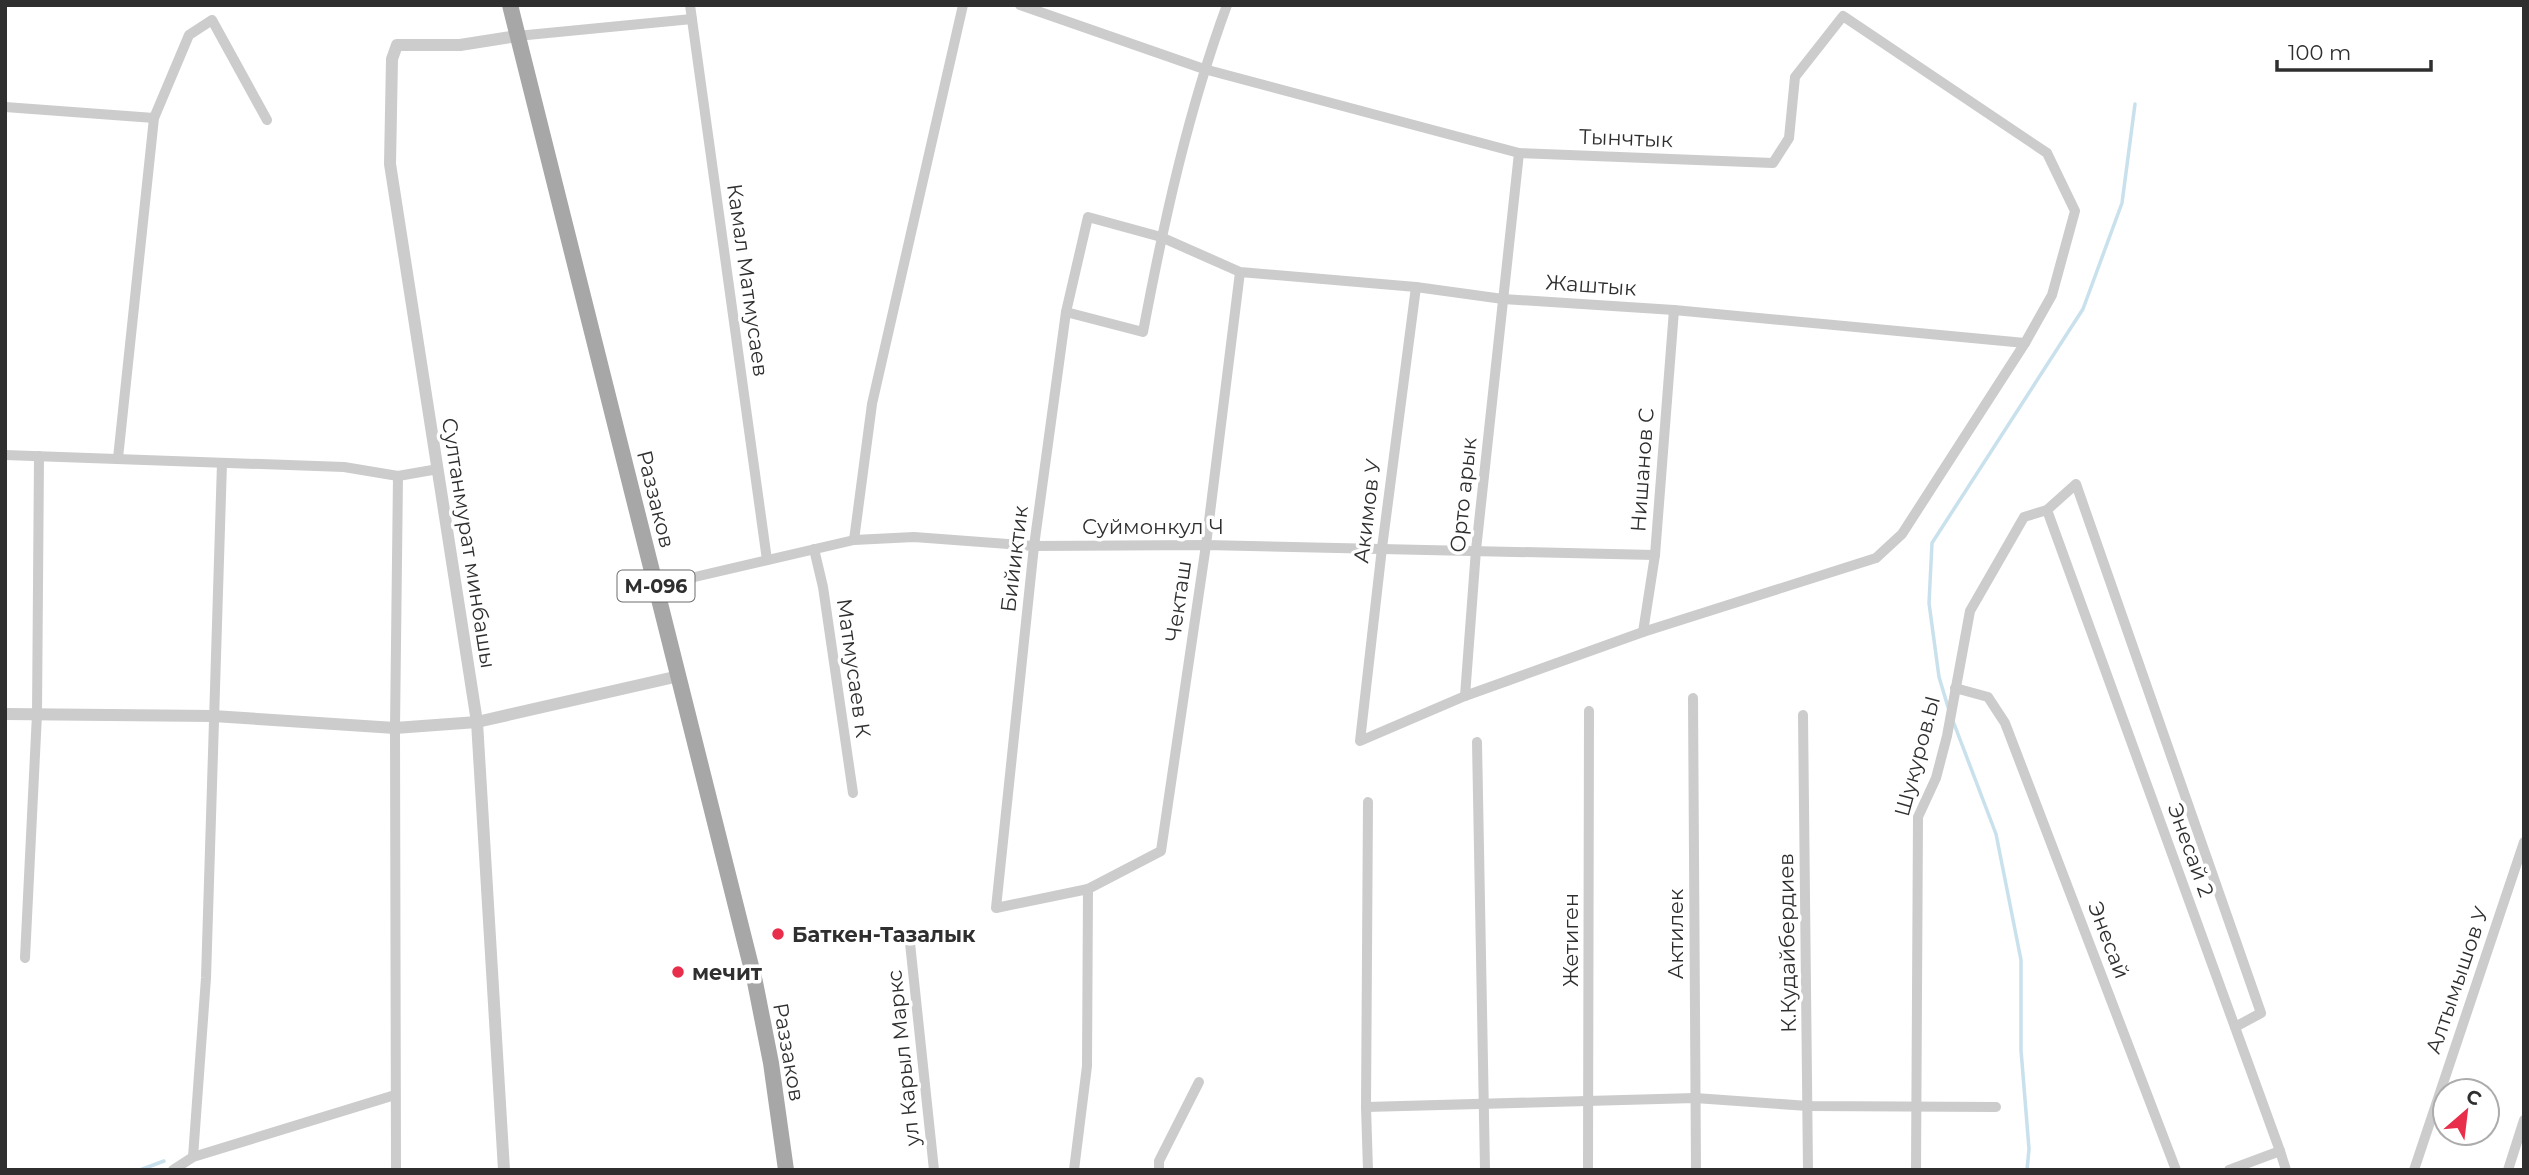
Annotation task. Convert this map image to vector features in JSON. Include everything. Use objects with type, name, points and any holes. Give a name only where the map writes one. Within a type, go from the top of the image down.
[{"type":"main road","name":"Раззаков","points":[[510,5],[755,982],[771,1063],[786,1170]]},
{"type":"street","name":"Камал Матмусаев","points":[[690,5],[767,560]]},
{"type":"street","points":[[854,540],[872,404],[963,5]]},
{"type":"street","name":"Тынчтык","points":[[1020,5],[1204,69],[1519,152],[1773,163],[1789,138],[1795,77],[1843,16],[2047,153],[2075,211],[2052,295],[2025,343]]},
{"type":"street","points":[[1066,312],[1143,332],[1161,237],[1204,69],[1227,5]]},
{"type":"street","points":[[517,36],[692,19]]},
{"type":"street","points":[[118,458],[155,118],[188,36],[212,20],[267,120]]},
{"type":"street","name":"Султанмурат минбашы","points":[[504,1170],[477,722],[390,163],[392,59],[397,45],[460,45],[517,36]]},
{"type":"street","points":[[5,107],[155,118]]},
{"type":"street","name":"Орто арык","points":[[1465,696],[1476,550],[1519,152]]},
{"type":"street","name":"Жаштык","points":[[1088,217],[1161,237],[1240,272],[1416,287],[1503,299],[1674,310],[2025,343]]},
{"type":"street","name":"Бийиктик","points":[[1088,217],[1066,312],[1034,545],[996,908],[1088,889]]},
{"type":"street","name":"Чекташ","points":[[1088,889],[1161,852],[1206,545],[1240,272]]},
{"type":"street","name":"Акимов У","points":[[1416,287],[1360,741],[1465,696]]},
{"type":"street","name":"Нишанов С","points":[[1643,632],[1655,555],[1674,310]]},
{"type":"street","points":[[1465,696],[1643,632],[1876,558],[1902,534],[2025,343]]},
{"type":"street","points":[[5,456],[344,467],[398,476],[438,469]]},
{"type":"street","points":[[25,958],[37,714],[39,456]]},
{"type":"street","points":[[193,1157],[206,978],[222,463]]},
{"type":"street","points":[[396,1170],[398,476]]},
{"type":"street","name":"Шукуров.Ы","points":[[1916,1170],[1917,817],[1936,778],[1947,736],[1970,611],[2024,517],[2047,510],[2076,484],[2261,1013],[2235,1027]]},
{"type":"street","name":"Энесай 2","points":[[2047,510],[2286,1170]]},
{"type":"street","name":"Суймонкул Ч","points":[[656,586],[854,540],[914,537],[1034,545],[1206,545],[1655,555]]},
{"type":"street","name":"Матмусаев К","points":[[814,549],[823,586],[853,793]]},
{"type":"street","points":[[5,714],[214,716],[396,728],[477,722],[679,676]]},
{"type":"street","name":"Энесай","points":[[1955,688],[1988,697],[2006,723],[2176,1170]]},
{"type":"street","name":"Актилек","points":[[1693,698],[1696,1170]]},
{"type":"street","name":"Жетиген","points":[[1588,1170],[1589,710]]},
{"type":"street","name":"К.Кудайбердиев","points":[[1803,716],[1808,1170]]},
{"type":"street","points":[[1477,742],[1485,1170]]},
{"type":"street","points":[[1368,802],[1368,1170]]},
{"type":"street","name":"Алтымышов У","points":[[2414,1170],[2524,842]]},
{"type":"street","points":[[1074,1170],[1087,1066],[1088,889]]},
{"type":"street","name":"ул Карыл Маркс","points":[[910,943],[934,1170]]},
{"type":"street","points":[[1159,1170],[1159,1161],[1199,1082]]},
{"type":"street","points":[[173,1170],[193,1157],[395,1095]]},
{"type":"street","points":[[1366,1107],[1695,1098],[1808,1106],[1996,1107]]},
{"type":"street","points":[[2508,1170],[2524,1120]]},
{"type":"street","points":[[2229,1170],[2280,1152]]},
{"type":"waterway","points":[[1948,707],[1939,677],[1929,603],[1932,543],[2083,309],[2122,203],[2135,104]]},
{"type":"waterway","points":[[1953,721],[1996,834],[2021,960],[2021,1050],[2029,1149],[2027,1170]]},
{"type":"waterway","points":[[140,1170],[164,1161]]},
{"type":"place","name":"Баткен-Тазалык","points":[[778,934]]},
{"type":"place","name":"мечит","points":[[678,972]]}]
